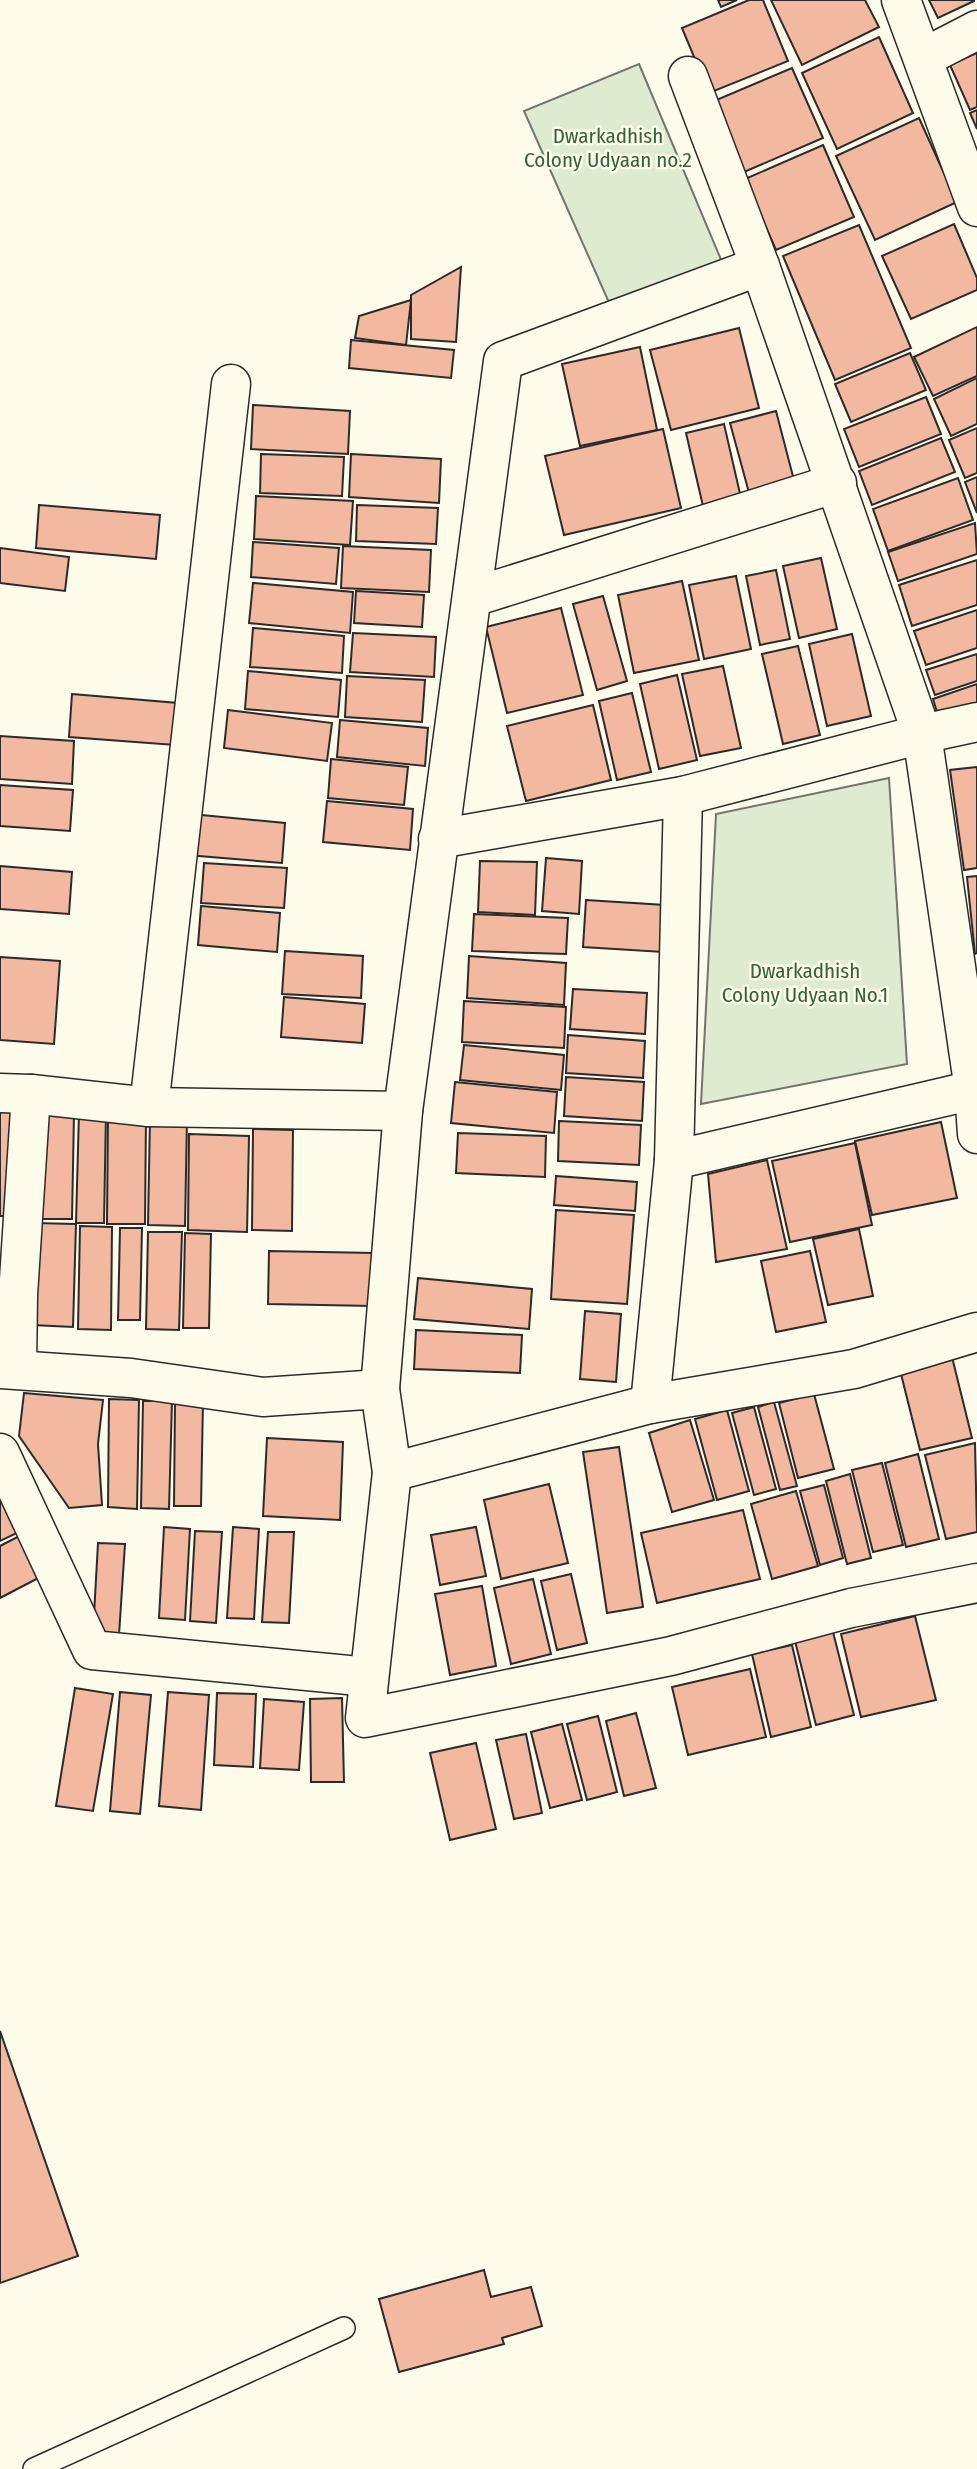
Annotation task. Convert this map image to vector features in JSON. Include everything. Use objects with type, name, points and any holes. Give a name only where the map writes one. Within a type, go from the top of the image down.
[{"type":"street","points":[[901,0],[977,207]]},
{"type":"street","points":[[923,58],[977,30]]},
{"type":"street","points":[[688,76],[760,266],[922,734],[974,1090],[977,1134]]},
{"type":"street","points":[[760,266],[503,361],[403,1111],[380,1388],[391,1472],[365,1718],[671,1656],[850,1608],[977,1583]]},
{"type":"street","points":[[149,1107],[231,384]]},
{"type":"street","points":[[473,597],[837,483]]},
{"type":"street","points":[[438,839],[683,796],[977,722]]},
{"type":"street","points":[[650,1404],[674,1160],[683,796]]},
{"type":"street","points":[[674,1160],[974,1090]]},
{"type":"street","points":[[380,1388],[263,1397],[131,1378],[8,1369],[18,1295],[15,1093],[149,1107],[403,1111]]},
{"type":"street","points":[[391,1472],[650,1404],[854,1369],[977,1332]]},
{"type":"street","points":[[0,1452],[92,1650],[369,1677]]},
{"type":"lane","points":[[34,2469],[344,2328]]},
{"type":"green space","name":"Dwarkadhish Colony Udyaan no.2","points":[[639,64],[727,274],[615,316],[524,111]]},
{"type":"green space","name":"Dwarkadhish Colony Udyaan No.1","points":[[889,778],[907,1064],[701,1104],[716,814]]},
{"type":"building","points":[[718,0],[737,0],[721,7]]},
{"type":"building","points":[[749,0],[763,0],[788,61],[709,93],[682,28]]},
{"type":"building","points":[[771,0],[865,0],[879,27],[802,65]]},
{"type":"building","points":[[929,0],[974,0],[974,1],[938,18]]},
{"type":"building","points":[[879,37],[913,113],[837,149],[802,73]]},
{"type":"building","points":[[977,53],[977,107],[970,110],[950,65]]},
{"type":"building","points":[[792,68],[823,138],[744,172],[714,101]]},
{"type":"building","points":[[977,110],[977,129],[970,113]]},
{"type":"building","points":[[919,118],[957,202],[875,240],[836,156]]},
{"type":"building","points":[[823,145],[854,217],[776,250],[745,179]]},
{"type":"building","points":[[954,224],[977,278],[977,290],[911,319],[882,256]]},
{"type":"building","points":[[859,225],[911,348],[835,380],[783,256]]},
{"type":"building","points":[[461,267],[456,342],[411,339],[411,295]]},
{"type":"building","points":[[411,300],[406,345],[355,338],[359,316]]},
{"type":"building","points":[[977,327],[977,376],[933,396],[914,357]]},
{"type":"building","points":[[739,328],[759,408],[671,430],[650,350]]},
{"type":"building","points":[[351,340],[454,350],[451,378],[349,368]]},
{"type":"building","points":[[640,347],[657,430],[580,446],[562,364]]},
{"type":"building","points":[[910,353],[926,390],[851,422],[835,384]]},
{"type":"building","points":[[977,378],[977,424],[951,436],[934,399]]},
{"type":"building","points":[[926,397],[941,434],[859,467],[844,429]]},
{"type":"building","points":[[253,405],[350,411],[348,454],[251,449]]},
{"type":"building","points":[[776,411],[796,488],[751,500],[730,423]]},
{"type":"building","points":[[724,424],[741,498],[703,506],[686,433]]},
{"type":"building","points":[[977,428],[977,473],[965,478],[949,440]]},
{"type":"building","points":[[663,429],[681,508],[564,535],[545,456]]},
{"type":"building","points":[[941,438],[955,472],[872,505],[859,471]]},
{"type":"building","points":[[261,454],[344,457],[342,496],[260,493]]},
{"type":"building","points":[[351,454],[441,459],[439,503],[349,497]]},
{"type":"building","points":[[977,477],[977,513],[965,482]]},
{"type":"building","points":[[958,478],[973,520],[888,551],[873,509]]},
{"type":"building","points":[[256,496],[353,501],[350,545],[254,539]]},
{"type":"building","points":[[39,505],[160,515],[156,559],[36,548]]},
{"type":"building","points":[[357,505],[438,508],[436,544],[356,541]]},
{"type":"building","points":[[975,523],[977,554],[898,581],[888,552]]},
{"type":"building","points":[[253,542],[339,548],[336,584],[251,577]]},
{"type":"building","points":[[343,546],[431,550],[429,592],[341,588]]},
{"type":"building","points":[[0,548],[69,557],[65,591],[0,583]]},
{"type":"building","points":[[821,558],[837,629],[799,638],[783,566]]},
{"type":"building","points":[[977,560],[977,605],[912,626],[899,585]]},
{"type":"building","points":[[776,570],[790,639],[760,645],[746,576]]},
{"type":"building","points":[[736,576],[751,649],[704,659],[689,585]]},
{"type":"building","points":[[682,581],[699,660],[634,673],[618,595]]},
{"type":"building","points":[[253,583],[353,592],[350,633],[249,623]]},
{"type":"building","points":[[356,591],[424,595],[422,627],[354,623]]},
{"type":"building","points":[[603,596],[627,681],[597,690],[573,604]]},
{"type":"building","points":[[561,608],[583,695],[507,713],[486,627]]},
{"type":"building","points":[[977,610],[977,648],[926,665],[914,631]]},
{"type":"building","points":[[253,628],[344,636],[342,673],[250,667]]},
{"type":"building","points":[[353,633],[436,637],[434,677],[350,672]]},
{"type":"building","points":[[852,634],[871,716],[827,726],[809,644]]},
{"type":"building","points":[[798,646],[820,735],[783,744],[762,654]]},
{"type":"building","points":[[977,654],[977,681],[935,695],[926,670]]},
{"type":"building","points":[[723,666],[741,748],[700,756],[682,674]]},
{"type":"building","points":[[248,671],[341,680],[338,717],[245,709]]},
{"type":"building","points":[[677,675],[697,760],[659,769],[640,684]]},
{"type":"building","points":[[347,676],[425,680],[422,722],[345,717]]},
{"type":"building","points":[[977,684],[977,710],[940,722],[933,699]]},
{"type":"building","points":[[632,693],[651,772],[617,780],[599,701]]},
{"type":"building","points":[[72,694],[178,703],[175,745],[69,737]]},
{"type":"building","points":[[593,705],[611,780],[526,801],[507,726]]},
{"type":"building","points":[[228,710],[332,723],[327,761],[224,748]]},
{"type":"building","points":[[340,720],[428,728],[425,766],[337,757]]},
{"type":"building","points":[[0,736],[74,741],[72,784],[0,779]]},
{"type":"building","points":[[331,759],[408,767],[404,805],[328,798]]},
{"type":"building","points":[[977,767],[977,868],[964,870],[950,770]]},
{"type":"building","points":[[0,785],[73,790],[70,831],[0,826]]},
{"type":"building","points":[[327,801],[413,809],[410,850],[323,842]]},
{"type":"building","points":[[191,814],[285,823],[282,863],[187,855]]},
{"type":"building","points":[[546,858],[582,861],[579,914],[542,911]]},
{"type":"building","points":[[480,861],[537,862],[535,915],[478,912]]},
{"type":"building","points":[[204,863],[287,868],[284,908],[201,903]]},
{"type":"building","points":[[0,866],[72,872],[69,914],[0,909]]},
{"type":"building","points":[[977,876],[977,953],[975,954],[967,877]]},
{"type":"building","points":[[586,900],[665,905],[663,952],[583,947]]},
{"type":"building","points":[[201,906],[280,913],[277,952],[198,945]]},
{"type":"building","points":[[474,914],[568,918],[566,954],[472,951]]},
{"type":"building","points":[[285,951],[363,956],[361,998],[282,994]]},
{"type":"building","points":[[469,956],[566,963],[564,1005],[467,998]]},
{"type":"building","points":[[0,957],[60,961],[54,1044],[0,1040]]},
{"type":"building","points":[[573,989],[647,993],[645,1034],[570,1029]]},
{"type":"building","points":[[284,997],[365,1004],[362,1043],[281,1037]]},
{"type":"building","points":[[464,1001],[566,1007],[564,1048],[462,1042]]},
{"type":"building","points":[[568,1035],[645,1041],[643,1078],[566,1073]]},
{"type":"building","points":[[464,1045],[564,1055],[561,1090],[460,1080]]},
{"type":"building","points":[[566,1077],[644,1082],[642,1121],[564,1116]]},
{"type":"building","points":[[455,1082],[557,1092],[554,1133],[451,1123]]},
{"type":"building","points":[[0,1108],[12,1109],[10,1216],[0,1216]]},
{"type":"building","points":[[79,1112],[106,1113],[104,1223],[76,1223]]},
{"type":"building","points":[[40,1113],[74,1114],[72,1219],[38,1219]]},
{"type":"building","points":[[108,1114],[146,1115],[145,1224],[107,1224]]},
{"type":"building","points":[[150,1118],[187,1119],[185,1226],[148,1225]]},
{"type":"building","points":[[559,1121],[641,1125],[639,1165],[558,1161]]},
{"type":"building","points":[[941,1122],[957,1198],[872,1215],[855,1141]]},
{"type":"building","points":[[253,1129],[293,1130],[292,1231],[252,1230]]},
{"type":"building","points":[[458,1133],[546,1136],[545,1177],[456,1173]]},
{"type":"building","points":[[189,1134],[249,1136],[247,1232],[188,1230]]},
{"type":"building","points":[[855,1143],[872,1225],[790,1242],[772,1161]]},
{"type":"building","points":[[767,1160],[787,1249],[716,1262],[708,1174]]},
{"type":"building","points":[[556,1176],[637,1182],[635,1211],[554,1205]]},
{"type":"building","points":[[556,1210],[634,1215],[627,1304],[551,1299]]},
{"type":"building","points":[[34,1223],[76,1224],[73,1327],[32,1325]]},
{"type":"building","points":[[80,1226],[112,1227],[111,1330],[78,1329]]},
{"type":"building","points":[[120,1228],[142,1228],[140,1320],[118,1320]]},
{"type":"building","points":[[859,1229],[873,1296],[828,1305],[813,1239]]},
{"type":"building","points":[[148,1232],[182,1232],[179,1330],[146,1329]]},
{"type":"building","points":[[185,1233],[211,1234],[209,1328],[183,1328]]},
{"type":"building","points":[[269,1251],[374,1253],[373,1306],[268,1304]]},
{"type":"building","points":[[810,1251],[826,1322],[776,1332],[761,1261]]},
{"type":"building","points":[[418,1278],[532,1289],[529,1329],[414,1319]]},
{"type":"building","points":[[585,1311],[621,1314],[616,1382],[580,1379]]},
{"type":"building","points":[[416,1330],[522,1335],[520,1373],[414,1369]]},
{"type":"building","points":[[952,1357],[972,1438],[920,1450],[900,1370]]},
{"type":"building","points":[[24,1393],[103,1400],[98,1444],[102,1505],[69,1508],[19,1436]]},
{"type":"building","points":[[814,1394],[834,1469],[798,1478],[779,1403]]},
{"type":"building","points":[[109,1399],[139,1400],[137,1509],[108,1507]]},
{"type":"building","points":[[143,1401],[172,1401],[169,1509],[141,1508]]},
{"type":"building","points":[[175,1401],[203,1401],[201,1506],[174,1506]]},
{"type":"building","points":[[774,1402],[797,1486],[780,1490],[758,1407]]},
{"type":"building","points":[[754,1407],[776,1489],[754,1495],[732,1413]]},
{"type":"building","points":[[727,1410],[749,1491],[717,1500],[695,1419]]},
{"type":"building","points":[[690,1420],[714,1500],[672,1512],[649,1433]]},
{"type":"building","points":[[267,1438],[343,1442],[340,1520],[263,1516]]},
{"type":"building","points":[[975,1443],[977,1532],[946,1539],[925,1455]]},
{"type":"building","points":[[619,1447],[643,1607],[607,1613],[583,1452]]},
{"type":"building","points":[[918,1454],[939,1539],[906,1547],[885,1463]]},
{"type":"building","points":[[882,1463],[903,1545],[873,1552],[852,1470]]},
{"type":"building","points":[[850,1474],[871,1558],[847,1564],[826,1481]]},
{"type":"building","points":[[549,1484],[568,1563],[501,1579],[484,1500]]},
{"type":"building","points":[[824,1485],[843,1558],[820,1565],[800,1491]]},
{"type":"building","points":[[796,1491],[818,1566],[772,1579],[751,1504]]},
{"type":"building","points":[[0,1498],[23,1530],[0,1541]]},
{"type":"building","points":[[743,1510],[760,1579],[657,1603],[641,1533]]},
{"type":"building","points":[[164,1527],[190,1529],[185,1620],[159,1618]]},
{"type":"building","points":[[233,1527],[259,1529],[254,1619],[227,1618]]},
{"type":"building","points":[[476,1527],[486,1576],[440,1585],[431,1535]]},
{"type":"building","points":[[195,1531],[222,1532],[216,1623],[190,1621]]},
{"type":"building","points":[[27,1532],[48,1573],[0,1598],[0,1546]]},
{"type":"building","points":[[268,1532],[294,1532],[289,1623],[262,1622]]},
{"type":"building","points":[[98,1543],[125,1544],[119,1635],[93,1633]]},
{"type":"building","points":[[571,1574],[587,1643],[557,1650],[541,1581]]},
{"type":"building","points":[[533,1579],[551,1654],[511,1664],[494,1588]]},
{"type":"building","points":[[482,1586],[496,1666],[450,1675],[435,1594]]},
{"type":"building","points":[[915,1616],[936,1700],[861,1717],[841,1634]]},
{"type":"building","points":[[833,1632],[854,1715],[816,1725],[795,1641]]},
{"type":"building","points":[[792,1645],[811,1727],[771,1737],[752,1654]]},
{"type":"building","points":[[750,1669],[766,1737],[688,1755],[672,1687]]},
{"type":"building","points":[[75,1688],[113,1694],[93,1811],[56,1806]]},
{"type":"building","points":[[120,1692],[151,1695],[140,1814],[110,1811]]},
{"type":"building","points":[[168,1692],[209,1695],[201,1810],[159,1806]]},
{"type":"building","points":[[217,1693],[256,1694],[253,1767],[214,1765]]},
{"type":"building","points":[[342,1698],[344,1782],[311,1782],[310,1699]]},
{"type":"building","points":[[264,1699],[304,1702],[299,1770],[260,1768]]},
{"type":"building","points":[[636,1713],[656,1788],[624,1796],[606,1721]]},
{"type":"building","points":[[598,1716],[617,1792],[587,1800],[567,1724]]},
{"type":"building","points":[[562,1724],[582,1800],[550,1808],[531,1732]]},
{"type":"building","points":[[526,1734],[542,1813],[514,1819],[496,1740]]},
{"type":"building","points":[[476,1743],[496,1829],[450,1840],[430,1753]]},
{"type":"building","points":[[0,2031],[78,2256],[0,2283]]},
{"type":"building","points":[[484,2270],[491,2297],[531,2287],[542,2326],[502,2338],[504,2344],[399,2372],[379,2299]]}]
